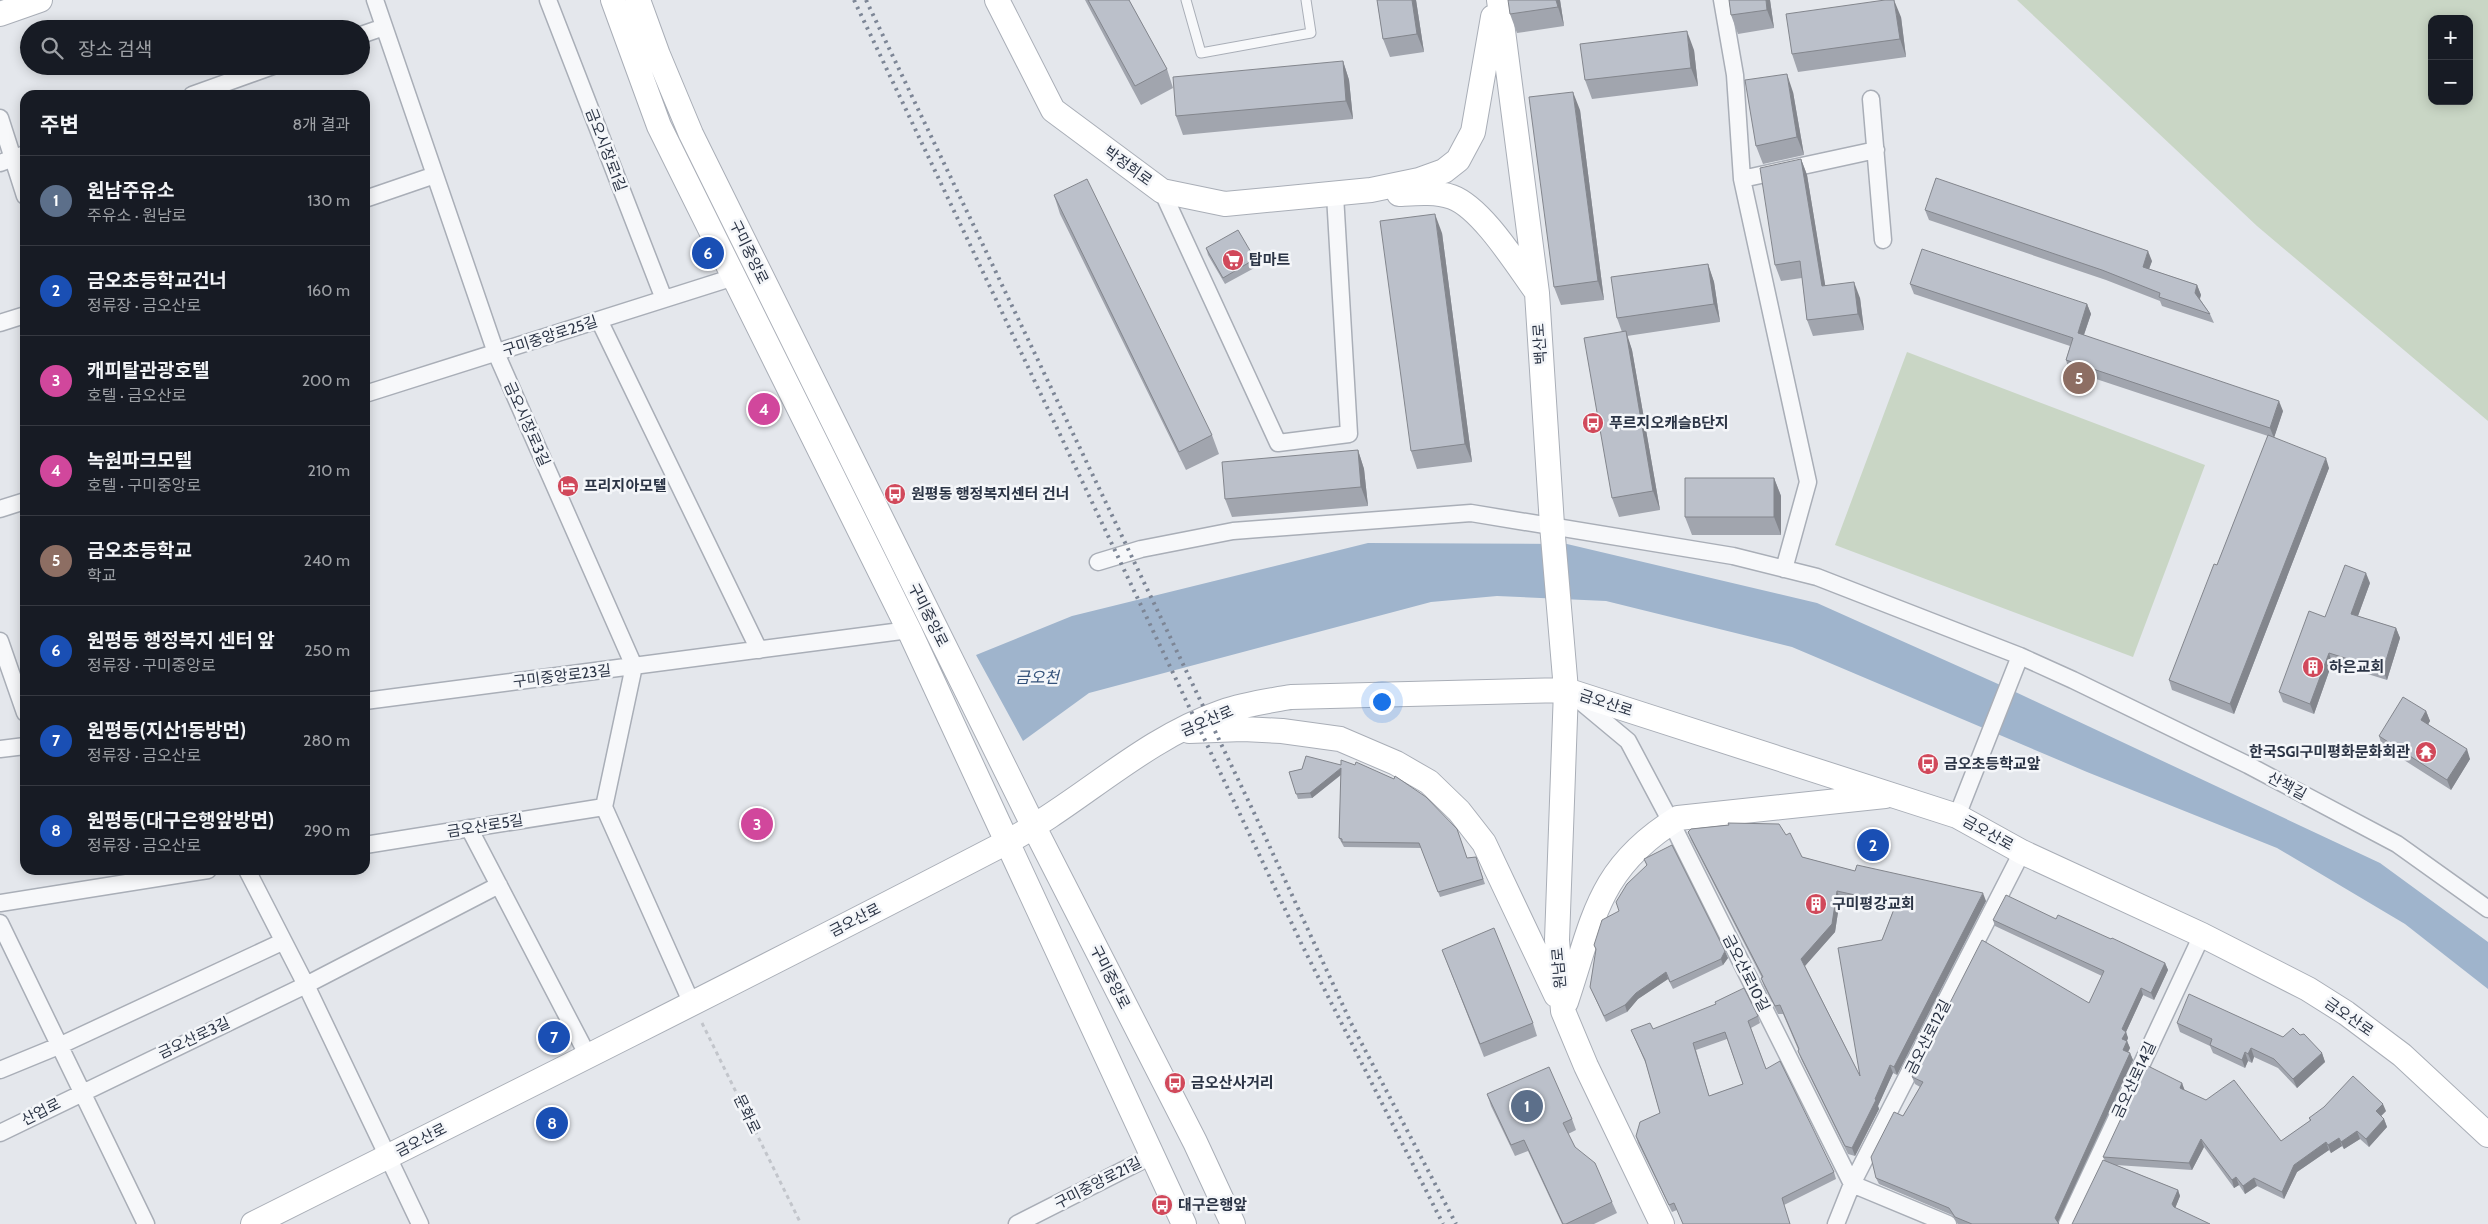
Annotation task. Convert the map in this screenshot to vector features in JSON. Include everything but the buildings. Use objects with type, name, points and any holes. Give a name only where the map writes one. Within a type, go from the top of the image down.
[{"type":"street","points":[[0,14],[40,0]]},
{"type":"street","name":"금오시장로3길","points":[[375,0],[496,353],[634,666]]},
{"type":"street","name":"금오시장로1길","points":[[548,0],[664,299]]},
{"type":"street","name":"구미중앙로","points":[[613,0],[659,126],[909,630],[1184,1224]]},
{"type":"street","name":"구미중앙로","points":[[638,0],[658,55],[691,134],[1034,827],[1190,1134],[1233,1224]]},
{"type":"street","name":"박정희로","points":[[997,0],[1053,110],[1162,191],[1225,204],[1335,195]]},
{"type":"street","points":[[1335,195],[1419,180],[1444,171],[1458,160],[1473,132],[1497,0]]},
{"type":"street","name":"백산로","points":[[1497,0],[1537,292],[1552,524],[1566,690]]},
{"type":"street","points":[[1722,0],[1734,75],[1742,180],[1808,482],[1784,569]]},
{"type":"street","points":[[370,32],[384,27]]},
{"type":"street","points":[[206,90],[248,75]]},
{"type":"street","points":[[1871,99],[1883,240]]},
{"type":"street","points":[[0,118],[20,181]]},
{"type":"street","points":[[1742,180],[1876,150]]},
{"type":"street","points":[[370,197],[435,175]]},
{"type":"street","points":[[1162,191],[1278,443],[1349,434],[1335,195]]},
{"type":"street","points":[[1335,195],[1420,193],[1453,197],[1481,218],[1537,292]]},
{"type":"street","name":"구미중앙로25길","points":[[370,392],[734,277]]},
{"type":"street","points":[[0,323],[20,316]]},
{"type":"street","points":[[599,320],[759,650]]},
{"type":"street","points":[[0,509],[20,503]]},
{"type":"street","name":"산책길","points":[[1098,562],[1140,550],[1233,531],[1471,513],[1552,524],[1733,556],[1816,577],[2020,656],[2243,763],[2397,844],[2488,909]]},
{"type":"street","name":"구미중앙로23길","points":[[370,700],[909,630]]},
{"type":"street","points":[[0,641],[20,699]]},
{"type":"street","points":[[1957,816],[2020,656]]},
{"type":"street","points":[[634,666],[604,807],[692,1004]]},
{"type":"street","name":"금오산로","points":[[254,1224],[692,1004],[1007,842],[1034,827],[1180,731],[1221,712],[1253,703],[1291,697],[1566,690],[1957,816],[2022,852],[2202,935],[2308,989],[2346,1013],[2402,1055],[2488,1135]]},
{"type":"street","name":"금오산로10길","points":[[1566,690],[1628,742],[1671,822],[1852,1184]]},
{"type":"street","name":"원남로","points":[[1566,690],[1557,940],[1563,1011],[1586,1066],[1662,1224]]},
{"type":"street","points":[[1180,731],[1243,729],[1282,731],[1340,739],[1396,763],[1429,782],[1459,811],[1484,843],[1563,1011]]},
{"type":"street","points":[[0,749],[20,747]]},
{"type":"street","points":[[1563,1011],[1593,916],[1604,890],[1617,870],[1654,833],[1678,818],[1895,795]]},
{"type":"street","name":"금오산로5길","points":[[370,844],[604,807]]},
{"type":"street","points":[[469,828],[588,1056]]},
{"type":"street","name":"금오산로12길","points":[[1836,1224],[1852,1184],[2022,852]]},
{"type":"street","points":[[0,903],[176,875]]},
{"type":"street","points":[[248,875],[306,985],[420,1224]]},
{"type":"street","points":[[306,985],[499,886]]},
{"type":"street","points":[[0,923],[61,1045],[146,1224]]},
{"type":"street","name":"금오산로14길","points":[[2067,1224],[2202,935]]},
{"type":"street","points":[[0,1070],[61,1045],[282,942]]},
{"type":"street","name":"금오산로3길","points":[[83,1091],[306,985]]},
{"type":"street","name":"산업로","points":[[0,1133],[83,1091]]},
{"type":"street","name":"구미중앙로21길","points":[[1016,1224],[1153,1155]]},
{"type":"street","points":[[1852,1184],[1948,1224]]},
{"type":"lane","points":[[1186,0],[1201,52],[1311,33],[1306,0]]},
{"type":"path","name":"문화로","points":[[692,1004],[801,1224]]},
{"type":"green space","points":[[2017,0],[2488,0],[2488,421],[2257,226]]},
{"type":"green space","points":[[1907,352],[2205,465],[2133,657],[1835,545]]},
{"type":"water","name":"금오천","points":[[1368,543],[1567,544],[1817,603],[2007,688],[2380,863],[2488,942],[2488,989],[2405,924],[2277,848],[2087,772],[1792,647],[1606,601],[1497,596],[1431,602],[1089,693],[1023,741],[976,655],[1072,616]]},
{"type":"railway","points":[[854,0],[1302,945],[1443,1224]]},
{"type":"railway","points":[[866,0],[1256,817],[1351,1023],[1456,1224]]},
{"type":"place","name":"원평동 행정복지 센터 앞","points":[[708,253]]},
{"type":"place","name":"탑마트","points":[[1233,260]]},
{"type":"place","name":"금오초등학교","points":[[2079,378]]},
{"type":"place","name":"녹원파크모텔","points":[[764,409]]},
{"type":"place","name":"푸르지오캐슬B단지","points":[[1593,423]]},
{"type":"place","name":"프리지아모텔","points":[[568,486]]},
{"type":"place","name":"원평동 행정복지센터 건너","points":[[895,494]]},
{"type":"place","name":"하은교회","points":[[2313,667]]},
{"type":"place","name":"한국SGI구미평화문화회관","points":[[2426,752]]},
{"type":"place","name":"금오초등학교앞","points":[[1928,764]]},
{"type":"place","name":"캐피탈관광호텔","points":[[757,824]]},
{"type":"place","name":"금오초등학교건너","points":[[1873,845]]},
{"type":"place","name":"구미평강교회","points":[[1816,904]]},
{"type":"place","name":"원평동(지산1동방면)","points":[[554,1037]]},
{"type":"place","name":"금오산사거리","points":[[1175,1083]]},
{"type":"place","name":"원남주유소","points":[[1527,1106]]},
{"type":"place","name":"원평동(대구은행앞방면)","points":[[552,1123]]},
{"type":"place","name":"대구은행앞","points":[[1162,1205]]}]
